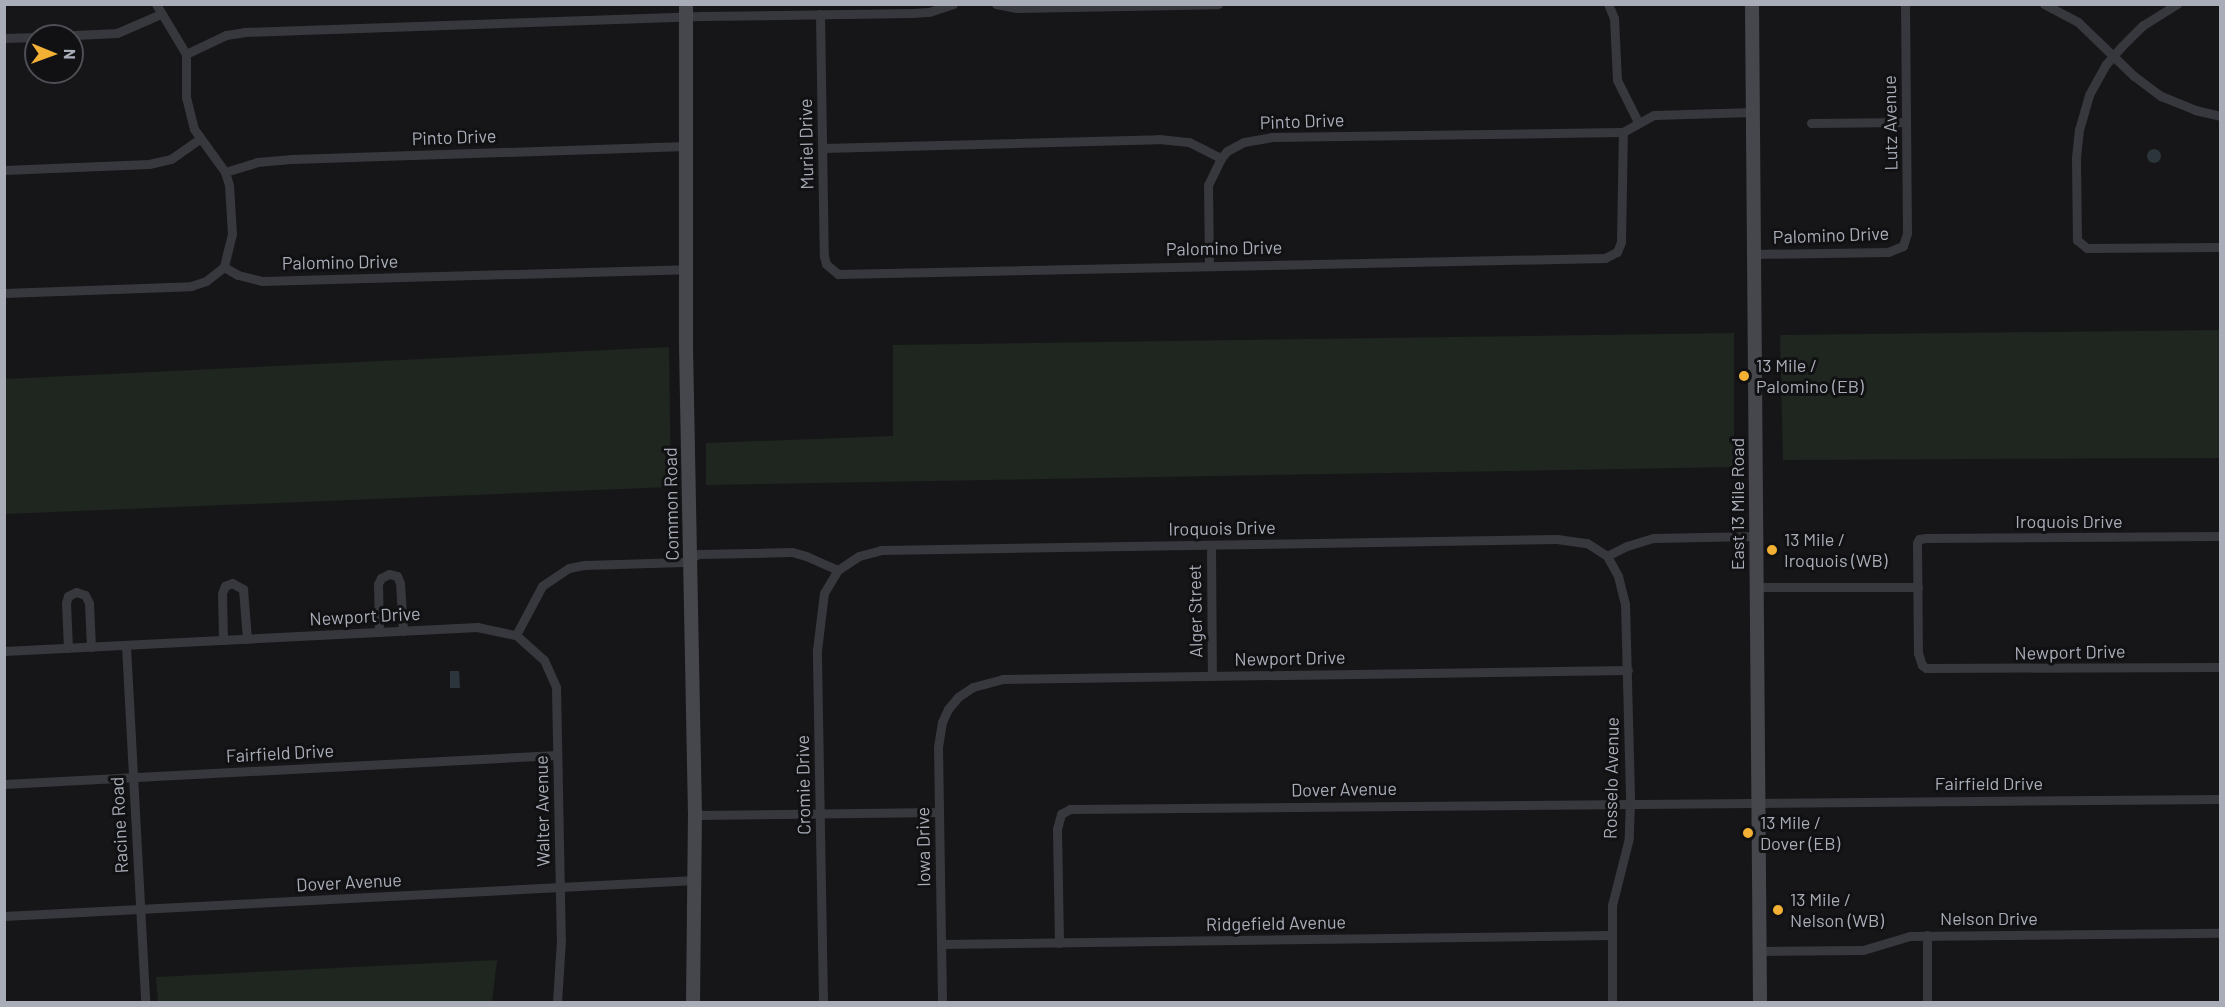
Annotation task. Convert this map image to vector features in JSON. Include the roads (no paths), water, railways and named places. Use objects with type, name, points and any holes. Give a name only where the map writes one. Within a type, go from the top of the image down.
[{"type":"main road","name":"East 13 Mile Road","points":[[1752,4],[1760,1002]]},
{"type":"main road","name":"Common Road","points":[[686,10],[686,269],[696,880],[693,1002]]},
{"type":"street","points":[[186,54],[226,35],[244,32],[686,10],[820,15],[929,12],[953,4]]},
{"type":"street","points":[[996,4],[1017,8],[1218,4]]},
{"type":"street","name":"Lutz Avenue","points":[[1905,4],[1906,241]]},
{"type":"street","points":[[2044,4],[2056,7],[2078,22],[2134,76],[2161,96],[2220,116]]},
{"type":"street","points":[[2177,4],[2144,26],[2114,55],[2089,95],[2079,129],[2076,159],[2078,243],[2087,248],[2220,247]]},
{"type":"street","points":[[1609,5],[1614,18],[1617,80],[1638,122]]},
{"type":"street","points":[[4,293],[191,286],[206,281],[224,267],[232,234],[231,200],[225,172],[200,139],[188,109],[186,54],[159,9],[117,33],[84,35]]},
{"type":"street","name":"Muriel Drive","points":[[820,15],[824,256],[831,271]]},
{"type":"street","points":[[4,38],[24,37]]},
{"type":"street","points":[[1623,132],[1654,115],[1752,112]]},
{"type":"street","points":[[1811,123],[1906,122]]},
{"type":"street","name":"Pinto Drive","points":[[1221,158],[1235,146],[1271,137],[1623,132]]},
{"type":"street","name":"Palomino Drive","points":[[831,271],[849,275],[1209,265],[1596,259],[1617,252],[1622,236],[1623,132]]},
{"type":"street","points":[[4,170],[163,162],[200,139]]},
{"type":"street","points":[[823,148],[1159,139],[1189,142],[1221,158],[1207,192],[1209,265]]},
{"type":"street","name":"Pinto Drive","points":[[225,172],[257,162],[293,159],[686,146]]},
{"type":"street","name":"Palomino Drive","points":[[1754,254],[1888,252],[1898,249],[1906,241]]},
{"type":"street","name":"Palomino Drive","points":[[224,267],[238,275],[262,281],[686,269]]},
{"type":"street","points":[[1607,556],[1627,546],[1654,538],[1756,536]]},
{"type":"street","name":"Iroquois Drive","points":[[1918,587],[1919,539],[2220,536]]},
{"type":"street","name":"Iroquois Drive","points":[[837,570],[859,556],[881,550],[1568,539],[1587,543],[1607,556]]},
{"type":"street","name":"Alger Street","points":[[1211,545],[1212,676]]},
{"type":"street","points":[[516,635],[542,585],[569,568],[585,565],[683,562],[699,554],[787,552],[806,556],[837,570]]},
{"type":"street","name":"Rosselo Avenue","points":[[1607,556],[1618,576],[1623,592],[1628,670],[1630,803],[1627,848],[1613,897],[1612,1002]]},
{"type":"street","name":"Cromie Drive","points":[[823,1002],[819,627],[824,593],[837,570]]},
{"type":"street","points":[[379,632],[378,584],[381,578],[389,574],[397,576],[400,583],[403,631]]},
{"type":"street","points":[[223,640],[222,593],[225,586],[232,583],[243,589],[247,639]]},
{"type":"street","points":[[1756,587],[1918,587]]},
{"type":"street","name":"Newport Drive","points":[[1918,587],[1918,653],[1922,665],[1926,668],[2220,667]]},
{"type":"street","points":[[68,648],[66,603],[69,596],[76,592],[85,595],[89,603],[91,647]]},
{"type":"street","name":"Newport Drive","points":[[4,651],[477,627],[516,635]]},
{"type":"street","name":"Walter Avenue","points":[[516,635],[540,654],[553,678],[556,697],[561,963],[557,1002]]},
{"type":"street","name":"Racine Road","points":[[126,645],[145,1002]]},
{"type":"street","name":"Newport Drive","points":[[958,697],[973,687],[997,679],[1628,670]]},
{"type":"street","name":"Iowa Drive","points":[[942,1002],[940,730],[945,716],[958,697]]},
{"type":"street","name":"Fairfield Drive","points":[[4,784],[557,755]]},
{"type":"street","name":"Fairfield Drive","points":[[1759,801],[2220,799]]},
{"type":"street","name":"Dover Avenue","points":[[1059,943],[1057,829],[1061,814],[1070,809],[1759,801]]},
{"type":"street","points":[[695,815],[939,812]]},
{"type":"street","name":"Dover Avenue","points":[[4,916],[696,880]]},
{"type":"street","name":"Nelson Drive","points":[[1760,951],[1863,950],[1904,936],[1927,935],[2220,933]]},
{"type":"street","name":"Ridgefield Avenue","points":[[941,944],[1611,935]]},
{"type":"street","points":[[1927,935],[1928,1002]]},
{"type":"place","name":"13 Mile / Palomino (EB)","points":[[1744,376]]},
{"type":"place","name":"13 Mile / Iroquois (WB)","points":[[1772,550]]},
{"type":"place","name":"13 Mile / Dover (EB)","points":[[1748,833]]},
{"type":"place","name":"13 Mile / Nelson (WB)","points":[[1778,910]]}]
